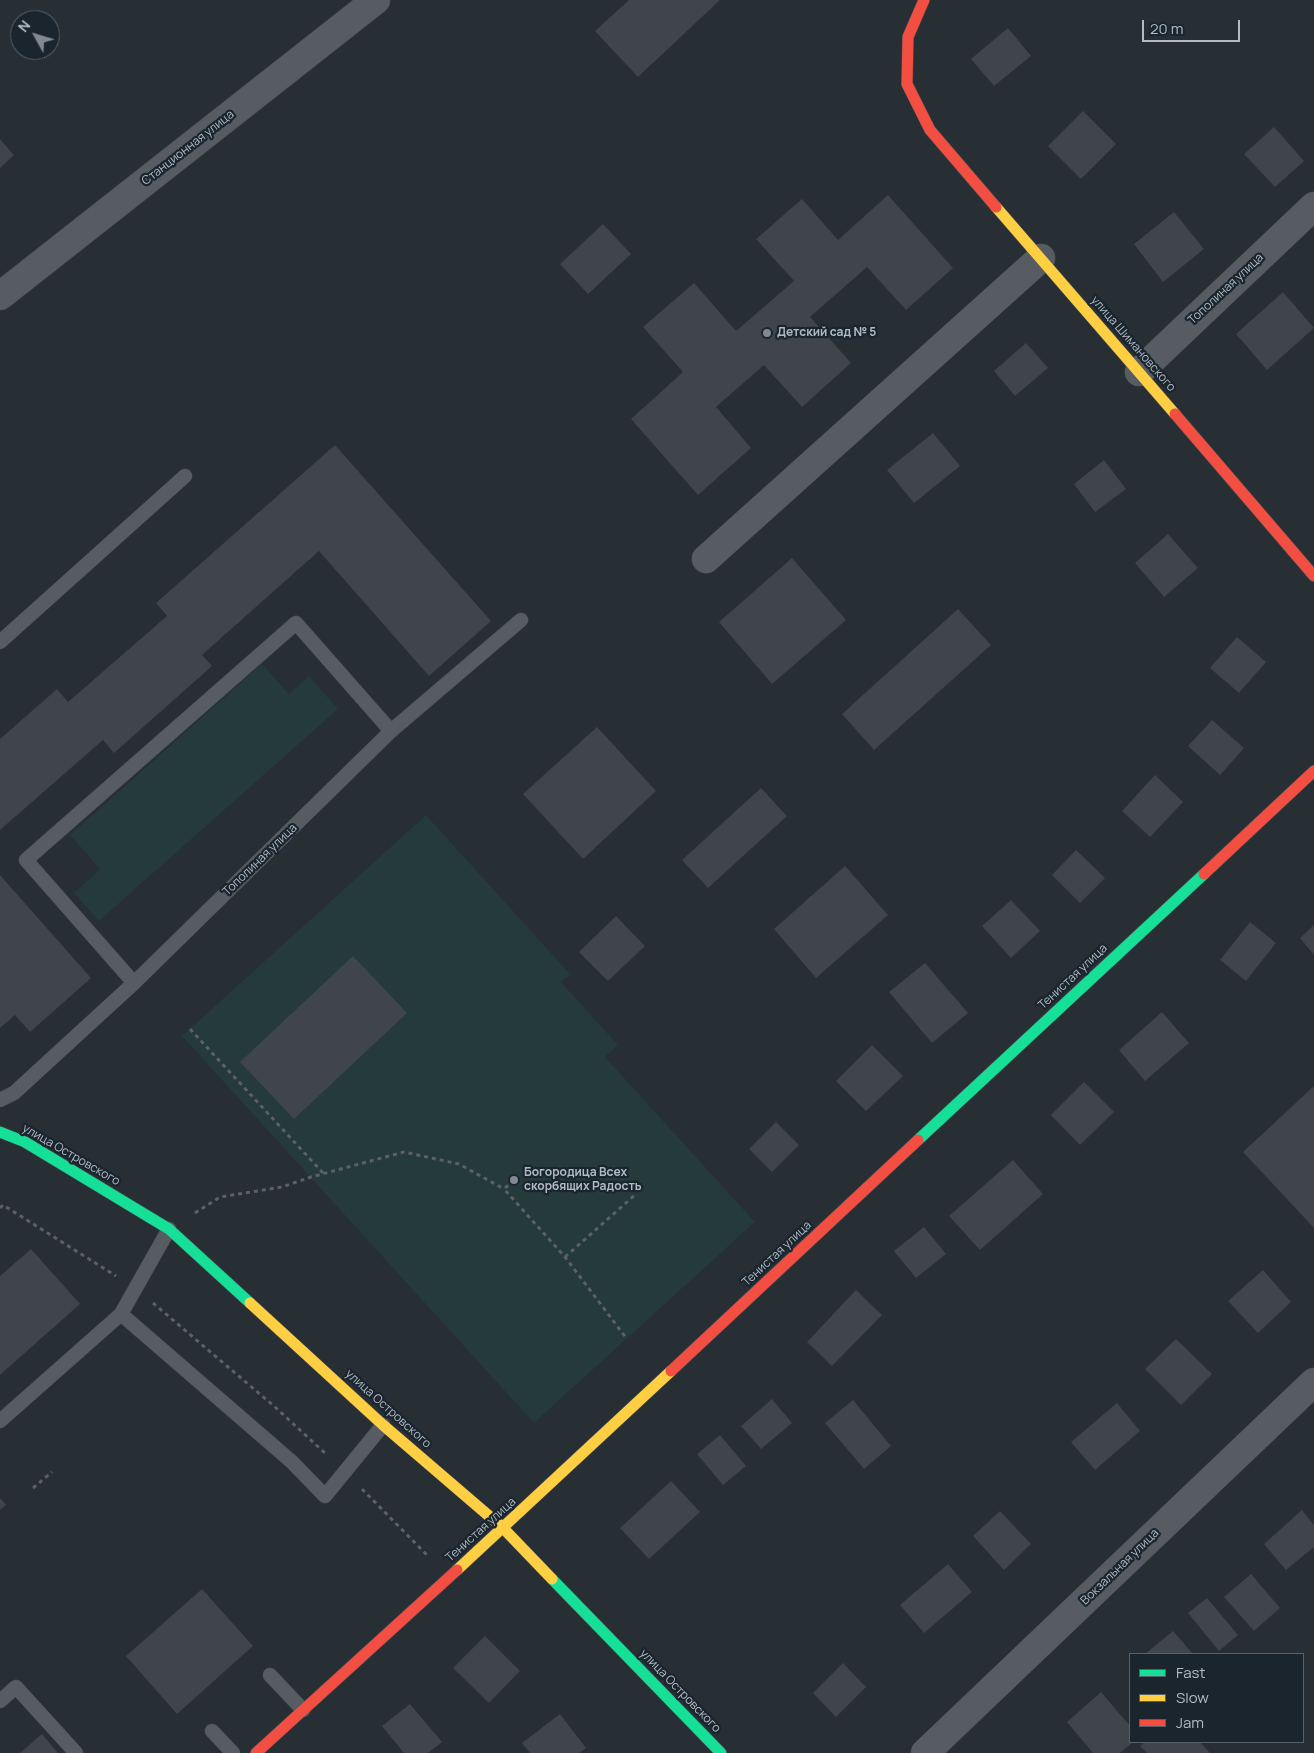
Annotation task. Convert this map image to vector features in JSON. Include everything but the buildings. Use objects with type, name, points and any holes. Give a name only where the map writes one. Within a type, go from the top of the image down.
[{"type":"street","name":"Станционная улица","points":[[0,296],[376,0]]},
{"type":"street","name":"улица Шимановского","points":[[924,0],[908,37],[906,84],[930,130],[1314,576]]},
{"type":"street","name":"Тополиная улица","points":[[1139,372],[1314,206]]},
{"type":"street","points":[[706,559],[1041,258]]},
{"type":"street","name":"Тенистая улица","points":[[256,1753],[504,1528],[1314,771]]},
{"type":"street","name":"улица Островского","points":[[0,1132],[25,1142],[169,1229],[383,1425],[504,1528],[722,1753]]},
{"type":"street","name":"Вокзальная улица","points":[[925,1753],[1314,1382]]},
{"type":"lane","points":[[0,642],[185,476]]},
{"type":"lane","name":"Тополиная улица","points":[[0,1100],[14,1093],[134,982],[391,731],[520,620]]},
{"type":"lane","points":[[134,982],[26,860],[296,622],[391,731]]},
{"type":"lane","points":[[0,1421],[121,1314],[169,1229]]},
{"type":"lane","points":[[121,1314],[292,1462],[325,1496],[383,1425]]},
{"type":"lane","points":[[270,1676],[303,1710]]},
{"type":"lane","points":[[0,1701],[16,1687],[76,1753]]},
{"type":"lane","points":[[212,1732],[233,1753]]},
{"type":"path","points":[[190,1029],[323,1173]]},
{"type":"path","points":[[169,1229],[220,1197],[282,1187],[323,1173],[404,1152],[459,1164],[504,1189],[564,1257],[627,1338]]},
{"type":"path","points":[[504,1189],[514,1180]]},
{"type":"path","points":[[564,1257],[636,1194]]},
{"type":"path","points":[[33,1488],[52,1472]]},
{"type":"green space","points":[[262,664],[289,694],[309,676],[338,709],[99,921],[74,893],[100,869],[70,835]]},
{"type":"green space","points":[[426,815],[570,974],[561,982],[618,1045],[605,1057],[755,1222],[534,1423],[182,1036]]},
{"type":"traffic: fast","points":[[918,1140],[1204,874]]},
{"type":"traffic: fast","points":[[0,1132],[25,1142],[169,1229],[250,1303]]},
{"type":"traffic: fast","points":[[552,1579],[721,1753]]},
{"type":"traffic: slow","points":[[996,207],[1175,414]]},
{"type":"traffic: slow","points":[[250,1303],[383,1425],[503,1528],[552,1579]]},
{"type":"traffic: slow","points":[[457,1570],[671,1371]]},
{"type":"traffic: jam","points":[[924,0],[908,37],[907,84],[930,130],[996,207]]},
{"type":"traffic: jam","points":[[1175,414],[1314,576]]},
{"type":"traffic: jam","points":[[1204,874],[1314,771]]},
{"type":"traffic: jam","points":[[671,1371],[918,1140]]},
{"type":"traffic: jam","points":[[256,1753],[457,1570]]},
{"type":"place","name":"Детский сад № 5","points":[[767,333]]},
{"type":"place","name":"Богородица Всех скорбящих Радость","points":[[514,1180]]}]
